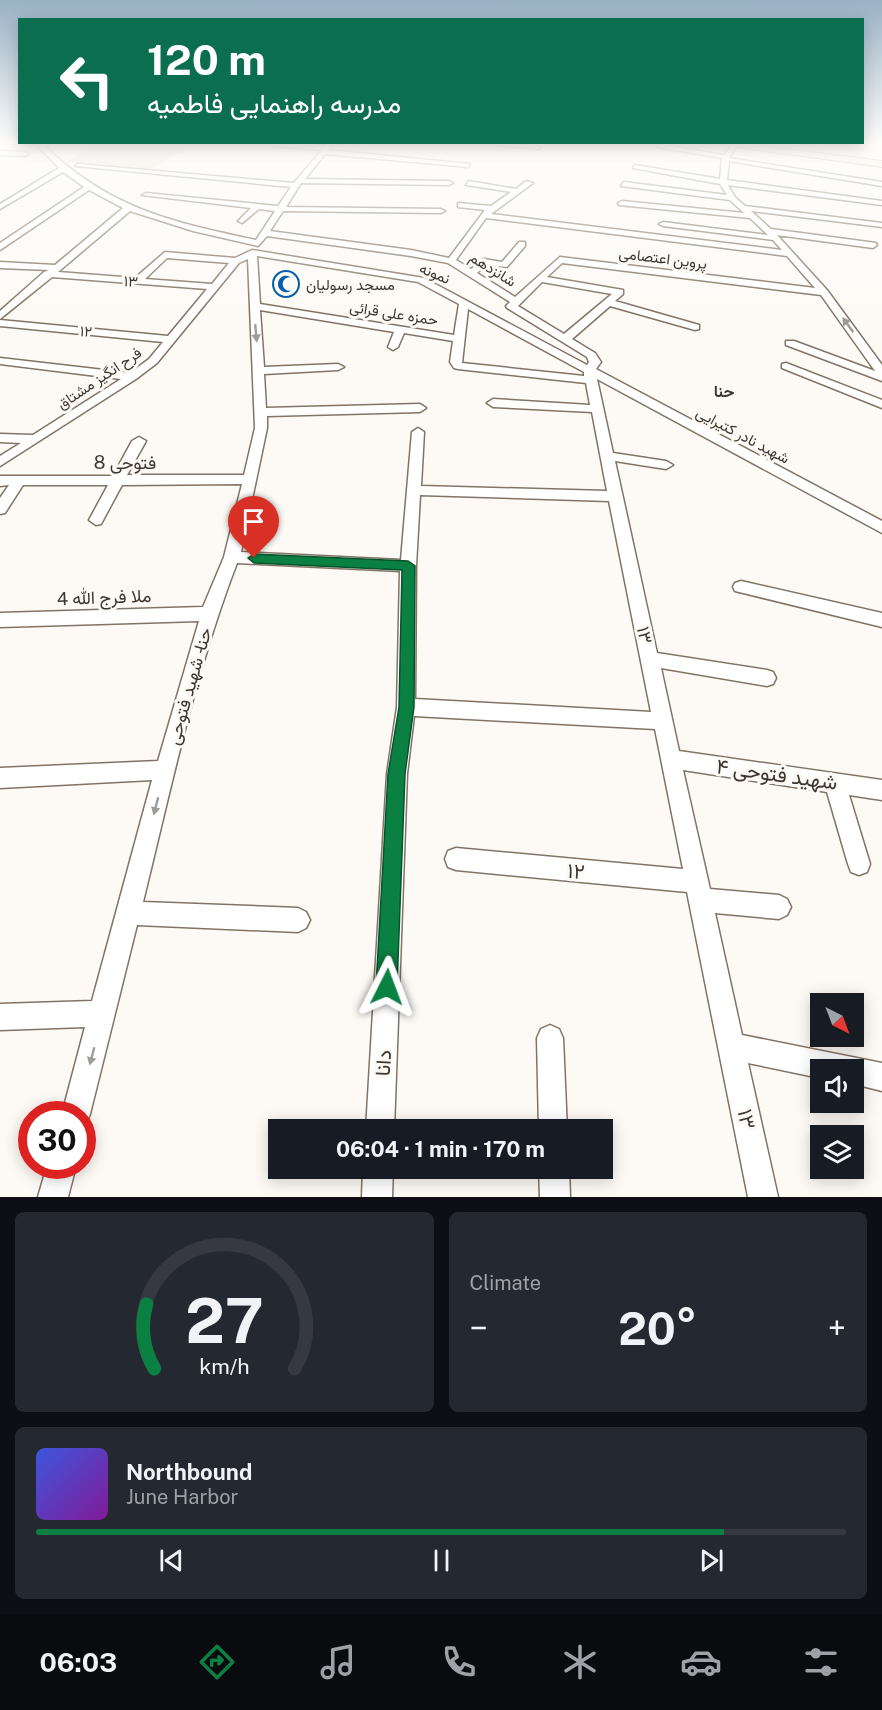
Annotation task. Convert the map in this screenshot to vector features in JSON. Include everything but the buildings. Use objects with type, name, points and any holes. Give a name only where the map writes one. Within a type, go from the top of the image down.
[{"type":"street","points":[[0,207],[15,198]]},
{"type":"street","points":[[0,247],[73,198]]},
{"type":"street","points":[[106,198],[127,209],[172,224],[206,232],[249,252]]},
{"type":"street","points":[[176,198],[282,209],[441,211]]},
{"type":"street","points":[[229,203],[234,198]]},
{"type":"street","name":"فرح انگیز مشتاق","points":[[0,462],[153,361],[215,287],[249,252],[289,198]]},
{"type":"street","points":[[451,261],[488,212],[509,198]]},
{"type":"street","points":[[732,198],[791,254],[824,292],[882,372]]},
{"type":"street","points":[[843,198],[882,203]]},
{"type":"street","points":[[622,203],[752,216]]},
{"type":"street","points":[[461,205],[488,212],[791,254]]},
{"type":"street","points":[[242,221],[258,206]]},
{"type":"street","points":[[744,208],[882,225]]},
{"type":"street","points":[[0,316],[127,209]]},
{"type":"street","points":[[163,233],[172,224]]},
{"type":"street","points":[[663,224],[873,244]]},
{"type":"street","points":[[198,240],[206,232]]},
{"type":"street","name":"شانزدهم","points":[[264,233],[411,253],[451,261],[472,273],[594,359],[590,375]]},
{"type":"street","points":[[472,273],[484,262],[504,265],[522,244]]},
{"type":"street","points":[[137,281],[165,255],[249,252]]},
{"type":"street","name":"نمونه","points":[[249,252],[417,279],[489,316],[590,375]]},
{"type":"street","name":"حنا- شهید فتوحی","points":[[80,1101],[165,770],[209,614],[232,557],[261,428],[260,371],[254,306],[255,274],[249,252]]},
{"type":"street","name":"پروین اعتصامی","points":[[489,316],[514,304],[560,260],[654,276],[824,292]]},
{"type":"street","name":"۱۳","points":[[0,265],[137,281],[215,287]]},
{"type":"street","points":[[542,279],[620,292],[565,339]]},
{"type":"street","points":[[608,302],[695,327]]},
{"type":"street","points":[[464,303],[458,366],[590,375]]},
{"type":"street","name":"حمزه علی قرائی","points":[[254,306],[459,339]]},
{"type":"street","name":"۱۲","points":[[0,323],[171,339]]},
{"type":"street","points":[[393,347],[401,330]]},
{"type":"street","points":[[790,343],[882,378]]},
{"type":"street","points":[[0,361],[132,377]]},
{"type":"street","points":[[786,366],[882,404]]},
{"type":"street","points":[[260,371],[338,367]]},
{"type":"street","name":"۱۳","points":[[590,375],[763,1197]]},
{"type":"street","name":"شهید نادر کتیرایی","points":[[590,375],[882,528]]},
{"type":"street","points":[[493,403],[597,409]]},
{"type":"street","points":[[260,412],[420,408]]},
{"type":"street","name":"دانا","points":[[381,1119],[397,774],[406,707],[408,566],[418,432]]},
{"type":"street","points":[[0,438],[33,439]]},
{"type":"street","points":[[96,520],[140,441]]},
{"type":"street","points":[[607,456],[666,465]]},
{"type":"street","name":"فتوحی 8","points":[[0,481],[250,479]]},
{"type":"street","points":[[0,509],[20,480]]},
{"type":"street","points":[[413,490],[615,496]]},
{"type":"street","points":[[232,557],[408,566]]},
{"type":"street","points":[[741,587],[882,620]]},
{"type":"street","name":"4 ملا فرج الله","points":[[0,620],[209,614]]},
{"type":"street","points":[[650,659],[767,678]]},
{"type":"street","points":[[406,707],[663,721]]},
{"type":"street","name":"شهید فتوحی ۴","points":[[671,759],[882,790]]},
{"type":"street","points":[[0,778],[165,770]]},
{"type":"street","points":[[835,783],[859,864]]},
{"type":"street","name":"۱۲","points":[[456,859],[699,891]]},
{"type":"street","points":[[699,891],[779,907]]},
{"type":"street","points":[[130,912],[298,920]]},
{"type":"street","points":[[0,1017],[103,1014]]},
{"type":"street","points":[[550,1038],[553,1119]]},
{"type":"street","points":[[731,1046],[810,1063]]},
{"type":"street","points":[[864,1073],[882,1077]]},
{"type":"street","points":[[53,1197],[58,1179]]},
{"type":"street","points":[[377,1197],[378,1179]]},
{"type":"street","points":[[554,1179],[555,1197]]},
{"type":"place","name":"مسجد رسولیان","points":[[286,284]]},
{"type":"district","name":"حنا","points":[[724,391]]},
{"type":"route","points":[[254,558],[408,566],[406,707],[397,774],[387,987]]}]
